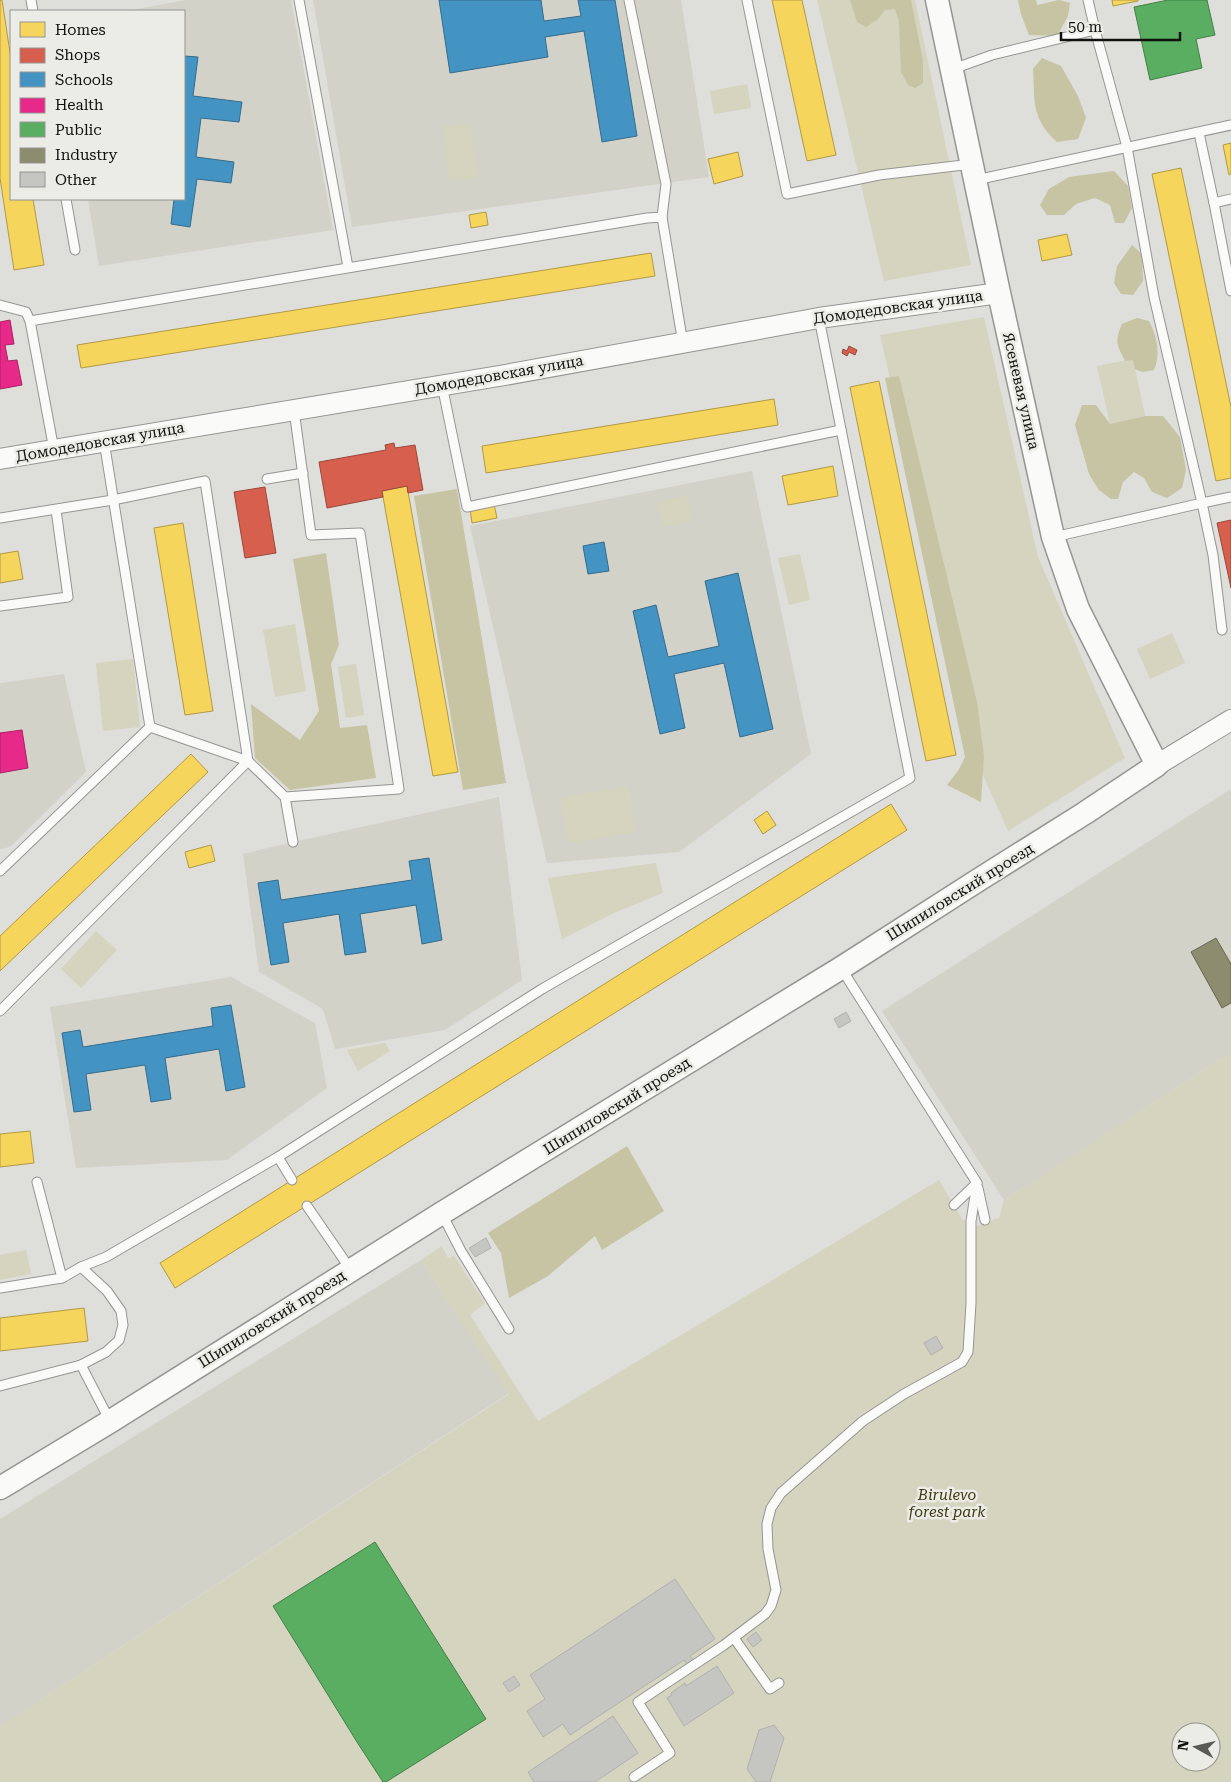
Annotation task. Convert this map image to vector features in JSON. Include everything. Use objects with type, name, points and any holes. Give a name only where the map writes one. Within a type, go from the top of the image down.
[{"type":"main road","name":"Ясеневая улица","points":[[937,0],[998,293],[1053,537],[1078,608],[1156,766]]},
{"type":"main road","name":"Шипиловский проезд","points":[[0,1488],[841,968],[1156,766]]},
{"type":"street","name":"Домодедовская улица","points":[[0,459],[683,344],[819,318],[998,293]]},
{"type":"street","name":"Шипиловский проезд","points":[[1156,766],[1231,720]]},
{"type":"lane","points":[[299,0],[348,267]]},
{"type":"lane","points":[[629,0],[666,184],[662,217],[683,344]]},
{"type":"lane","points":[[747,0],[787,194],[879,175],[974,172],[1127,147],[1231,125]]},
{"type":"lane","points":[[1088,0],[1127,147],[1154,297],[1214,555],[1222,630]]},
{"type":"lane","points":[[952,69],[992,55],[1095,30]]},
{"type":"lane","points":[[1199,133],[1231,291]]},
{"type":"lane","points":[[1214,203],[1231,199]]},
{"type":"lane","points":[[66,200],[76,250]]},
{"type":"lane","points":[[30,321],[348,267],[662,217]]},
{"type":"lane","points":[[0,305],[26,312],[30,321],[54,450]]},
{"type":"lane","points":[[0,1288],[62,1278],[81,1267],[106,1257],[278,1157],[542,989],[910,778],[819,318]]},
{"type":"lane","points":[[442,385],[468,507],[842,430]]},
{"type":"lane","points":[[284,797],[399,789],[360,533],[311,535],[294,409]]},
{"type":"lane","points":[[104,442],[150,727]]},
{"type":"lane","points":[[267,479],[303,473]]},
{"type":"lane","points":[[0,518],[113,500],[205,481],[248,761]]},
{"type":"lane","points":[[1053,537],[1231,497]]},
{"type":"lane","points":[[0,606],[68,596],[56,510]]},
{"type":"lane","points":[[150,727],[248,761],[284,797],[293,842]]},
{"type":"lane","points":[[0,871],[150,727]]},
{"type":"lane","points":[[0,1011],[248,761]]},
{"type":"lane","points":[[841,968],[977,1183],[985,1220]]},
{"type":"lane","points":[[278,1157],[292,1180]]},
{"type":"lane","points":[[37,1182],[62,1278]]},
{"type":"lane","points":[[954,1205],[977,1183]]},
{"type":"lane","points":[[634,1777],[670,1753],[638,1702],[734,1638],[765,1614],[771,1606],[776,1590],[768,1549],[767,1524],[771,1508],[781,1493],[863,1421],[904,1394],[962,1362],[968,1352],[971,1303],[972,1221],[977,1183]]},
{"type":"lane","points":[[307,1206],[351,1270]]},
{"type":"lane","points":[[442,1213],[461,1251],[509,1330]]},
{"type":"lane","points":[[0,1386],[81,1365],[106,1352],[119,1340],[123,1325],[121,1311],[94,1278],[81,1267]]},
{"type":"lane","points":[[81,1365],[111,1421]]},
{"type":"lane","points":[[734,1638],[770,1689],[779,1683]]},
{"type":"shaded area","points":[[186,0],[291,0],[333,230],[99,266],[88,200],[185,200],[185,10],[132,10]]},
{"type":"shaded area","points":[[313,0],[681,0],[709,177],[352,227]]},
{"type":"shaded area","points":[[850,0],[911,0],[923,61],[923,83],[915,88],[908,85],[901,72],[899,21],[895,9],[885,10],[878,19],[866,27],[857,22]]},
{"type":"shaded area","points":[[1018,0],[1036,0],[1037,5],[1059,0],[1070,3],[1068,16],[1057,36],[1029,35]]},
{"type":"shaded area","points":[[1042,58],[1061,66],[1078,96],[1086,118],[1078,139],[1057,142],[1039,117],[1036,109],[1033,69]]},
{"type":"shaded area","points":[[1114,171],[1128,186],[1132,208],[1124,223],[1115,223],[1110,205],[1095,198],[1076,204],[1064,215],[1047,215],[1040,205],[1049,189],[1069,177]]},
{"type":"shaded area","points":[[1132,245],[1142,254],[1143,281],[1133,295],[1121,294],[1114,283],[1117,266]]},
{"type":"shaded area","points":[[1137,318],[1149,321],[1154,333],[1158,351],[1154,370],[1142,372],[1135,369],[1133,360],[1125,361],[1118,347],[1117,340],[1122,324]]},
{"type":"shaded area","points":[[899,376],[977,702],[984,756],[981,802],[947,785],[958,771],[965,757],[885,378]]},
{"type":"shaded area","points":[[1082,405],[1096,405],[1110,424],[1145,416],[1163,416],[1180,437],[1186,470],[1182,488],[1167,498],[1152,492],[1144,478],[1134,472],[1123,482],[1118,499],[1111,499],[1099,490],[1089,474],[1075,425]]},
{"type":"shaded area","points":[[752,471],[811,754],[679,852],[547,863],[470,526]]},
{"type":"shaded area","points":[[457,489],[506,783],[463,790],[414,496]]},
{"type":"shaded area","points":[[326,553],[339,645],[331,664],[340,728],[367,725],[376,778],[290,790],[255,758],[251,704],[300,740],[319,711],[293,559]]},
{"type":"shaded area","points":[[64,674],[86,772],[10,847],[0,849],[0,683]]},
{"type":"shaded area","points":[[1231,789],[1231,995],[1227,997],[1231,1004],[1231,1055],[1217,1061],[1004,1200],[882,1011]]},
{"type":"shaded area","points":[[499,797],[522,980],[445,1030],[335,1049],[323,1009],[259,972],[243,854]]},
{"type":"shaded area","points":[[231,977],[315,1023],[327,1088],[227,1160],[76,1168],[50,1007]]},
{"type":"shaded area","points":[[627,1146],[664,1211],[602,1250],[595,1236],[548,1276],[509,1298],[501,1253],[488,1233]]},
{"type":"shaded area","points":[[421,1260],[509,1393],[0,1726],[0,1519]]},
{"type":"green space","points":[[817,0],[915,0],[971,265],[884,281]]},
{"type":"green space","points":[[747,84],[751,108],[714,114],[710,91]]},
{"type":"green space","points":[[471,123],[478,178],[449,181],[443,127]]},
{"type":"green space","points":[[984,317],[1038,557],[1125,758],[1008,831],[979,766],[880,335]]},
{"type":"green space","points":[[1133,359],[1145,416],[1110,424],[1097,366]]},
{"type":"green space","points":[[687,495],[692,521],[663,527],[658,502]]},
{"type":"green space","points":[[800,554],[810,600],[789,605],[778,558]]},
{"type":"green space","points":[[295,624],[306,691],[275,697],[263,630]]},
{"type":"green space","points":[[1172,633],[1185,663],[1150,679],[1137,649]]},
{"type":"green space","points":[[133,659],[140,727],[103,731],[96,663]]},
{"type":"green space","points":[[356,664],[364,715],[346,718],[338,667]]},
{"type":"green space","points":[[629,786],[636,832],[568,843],[560,797]]},
{"type":"green space","points":[[656,863],[663,893],[616,912],[562,939],[548,878]]},
{"type":"green space","points":[[96,931],[117,950],[81,988],[61,969]]},
{"type":"green space","points":[[385,1043],[390,1051],[358,1071],[347,1050]]},
{"type":"green space","name":"Birulevo forest park","points":[[1231,1055],[1231,1782],[0,1782],[0,1726],[509,1394],[421,1260],[442,1246],[448,1258],[454,1256],[485,1303],[470,1315],[538,1421],[939,1180],[962,1219],[977,1226],[999,1218],[1004,1200],[1217,1061]]},
{"type":"green space","points":[[26,1250],[31,1274],[0,1280],[0,1255]]},
{"type":"building: Homes","points":[[0,0],[2,0],[10,52],[10,200],[33,200],[44,265],[14,270],[0,178]]},
{"type":"building: Homes","points":[[772,0],[802,0],[836,155],[807,161]]},
{"type":"building: Homes","points":[[1112,0],[1138,0],[1138,1],[1113,6]]},
{"type":"building: Homes","points":[[1231,143],[1231,174],[1229,175],[1223,145]]},
{"type":"building: Homes","points":[[738,152],[743,176],[714,184],[708,159]]},
{"type":"building: Homes","points":[[1181,168],[1231,407],[1231,478],[1216,481],[1152,174]]},
{"type":"building: Homes","points":[[486,212],[488,225],[471,228],[469,215]]},
{"type":"building: Homes","points":[[1067,234],[1072,255],[1042,261],[1038,240]]},
{"type":"building: Homes","points":[[651,253],[655,276],[81,368],[77,345]]},
{"type":"building: Homes","points":[[879,381],[956,755],[926,761],[850,387]]},
{"type":"building: Homes","points":[[774,399],[778,425],[486,473],[482,446]]},
{"type":"building: Homes","points":[[833,466],[838,496],[788,505],[782,476]]},
{"type":"building: Homes","points":[[407,486],[458,772],[433,776],[382,491]]},
{"type":"building: Homes","points":[[494,504],[497,518],[472,523],[470,509]]},
{"type":"building: Homes","points":[[183,523],[213,711],[185,715],[154,528]]},
{"type":"building: Homes","points":[[18,551],[23,579],[0,583],[0,554]]},
{"type":"building: Homes","points":[[191,754],[208,772],[0,971],[0,936]]},
{"type":"building: Homes","points":[[891,804],[907,830],[175,1288],[160,1263]]},
{"type":"building: Homes","points":[[767,811],[776,825],[763,834],[754,820]]},
{"type":"building: Homes","points":[[211,845],[215,861],[189,868],[185,852]]},
{"type":"building: Homes","points":[[30,1131],[34,1163],[0,1167],[0,1134]]},
{"type":"building: Homes","points":[[84,1308],[88,1341],[0,1351],[0,1318]]},
{"type":"building: Shops","points":[[849,346],[857,350],[855,355],[849,352],[847,356],[842,353],[843,349],[847,351]]},
{"type":"building: Shops","points":[[394,443],[395,448],[415,445],[423,490],[408,493],[407,486],[382,491],[383,497],[327,508],[319,462],[386,450],[385,445]]},
{"type":"building: Shops","points":[[265,487],[276,553],[245,558],[234,492]]},
{"type":"building: Shops","points":[[1231,520],[1231,588],[1217,523]]},
{"type":"building: Schools","points":[[439,0],[541,0],[544,21],[581,16],[578,0],[615,0],[637,136],[602,142],[584,31],[545,37],[548,57],[450,73]]},
{"type":"building: Schools","points":[[185,56],[198,57],[193,96],[242,102],[239,122],[201,118],[196,157],[234,162],[231,183],[197,179],[190,227],[171,224],[174,200],[185,200]]},
{"type":"building: Schools","points":[[604,542],[609,571],[588,574],[583,546]]},
{"type":"building: Schools","points":[[738,573],[773,729],[740,737],[724,663],[674,674],[685,728],[660,734],[633,611],[656,605],[668,657],[719,646],[705,581]]},
{"type":"building: Schools","points":[[429,858],[442,940],[422,944],[416,905],[360,914],[366,952],[345,955],[339,914],[283,923],[289,962],[271,965],[258,883],[278,880],[281,900],[412,880],[409,861]]},
{"type":"building: Schools","points":[[231,1005],[245,1087],[226,1091],[219,1049],[165,1058],[171,1099],[151,1102],[145,1065],[86,1074],[91,1110],[74,1112],[62,1033],[80,1030],[83,1047],[213,1026],[211,1008]]},
{"type":"building: Health","points":[[10,320],[14,344],[5,345],[8,361],[17,360],[22,385],[0,389],[0,322]]},
{"type":"building: Health","points":[[22,730],[28,768],[0,773],[0,733]]},
{"type":"building: Public","points":[[1168,0],[1207,0],[1215,35],[1196,39],[1202,68],[1150,80],[1134,7]]},
{"type":"building: Public","points":[[375,1542],[486,1719],[386,1782],[383,1782],[357,1742],[273,1606]]},
{"type":"building: Industry","points":[[1216,938],[1231,964],[1231,1003],[1222,1008],[1191,952]]},
{"type":"building: Other","points":[[846,1012],[851,1021],[839,1028],[834,1019]]},
{"type":"building: Other","points":[[486,1238],[491,1248],[475,1257],[469,1248]]},
{"type":"building: Other","points":[[936,1336],[943,1348],[931,1355],[924,1343]]},
{"type":"building: Other","points":[[675,1579],[715,1639],[690,1656],[694,1661],[687,1665],[684,1660],[570,1735],[563,1724],[543,1737],[527,1711],[545,1699],[530,1675]]},
{"type":"building: Other","points":[[756,1632],[762,1640],[753,1647],[747,1639]]},
{"type":"building: Other","points":[[717,1666],[734,1693],[684,1726],[667,1698],[685,1683],[686,1686]]},
{"type":"building: Other","points":[[514,1676],[520,1685],[509,1692],[503,1683]]},
{"type":"building: Other","points":[[613,1716],[638,1753],[595,1782],[534,1782],[528,1772]]},
{"type":"building: Other","points":[[774,1725],[784,1738],[770,1782],[756,1782],[747,1769],[759,1730]]}]
